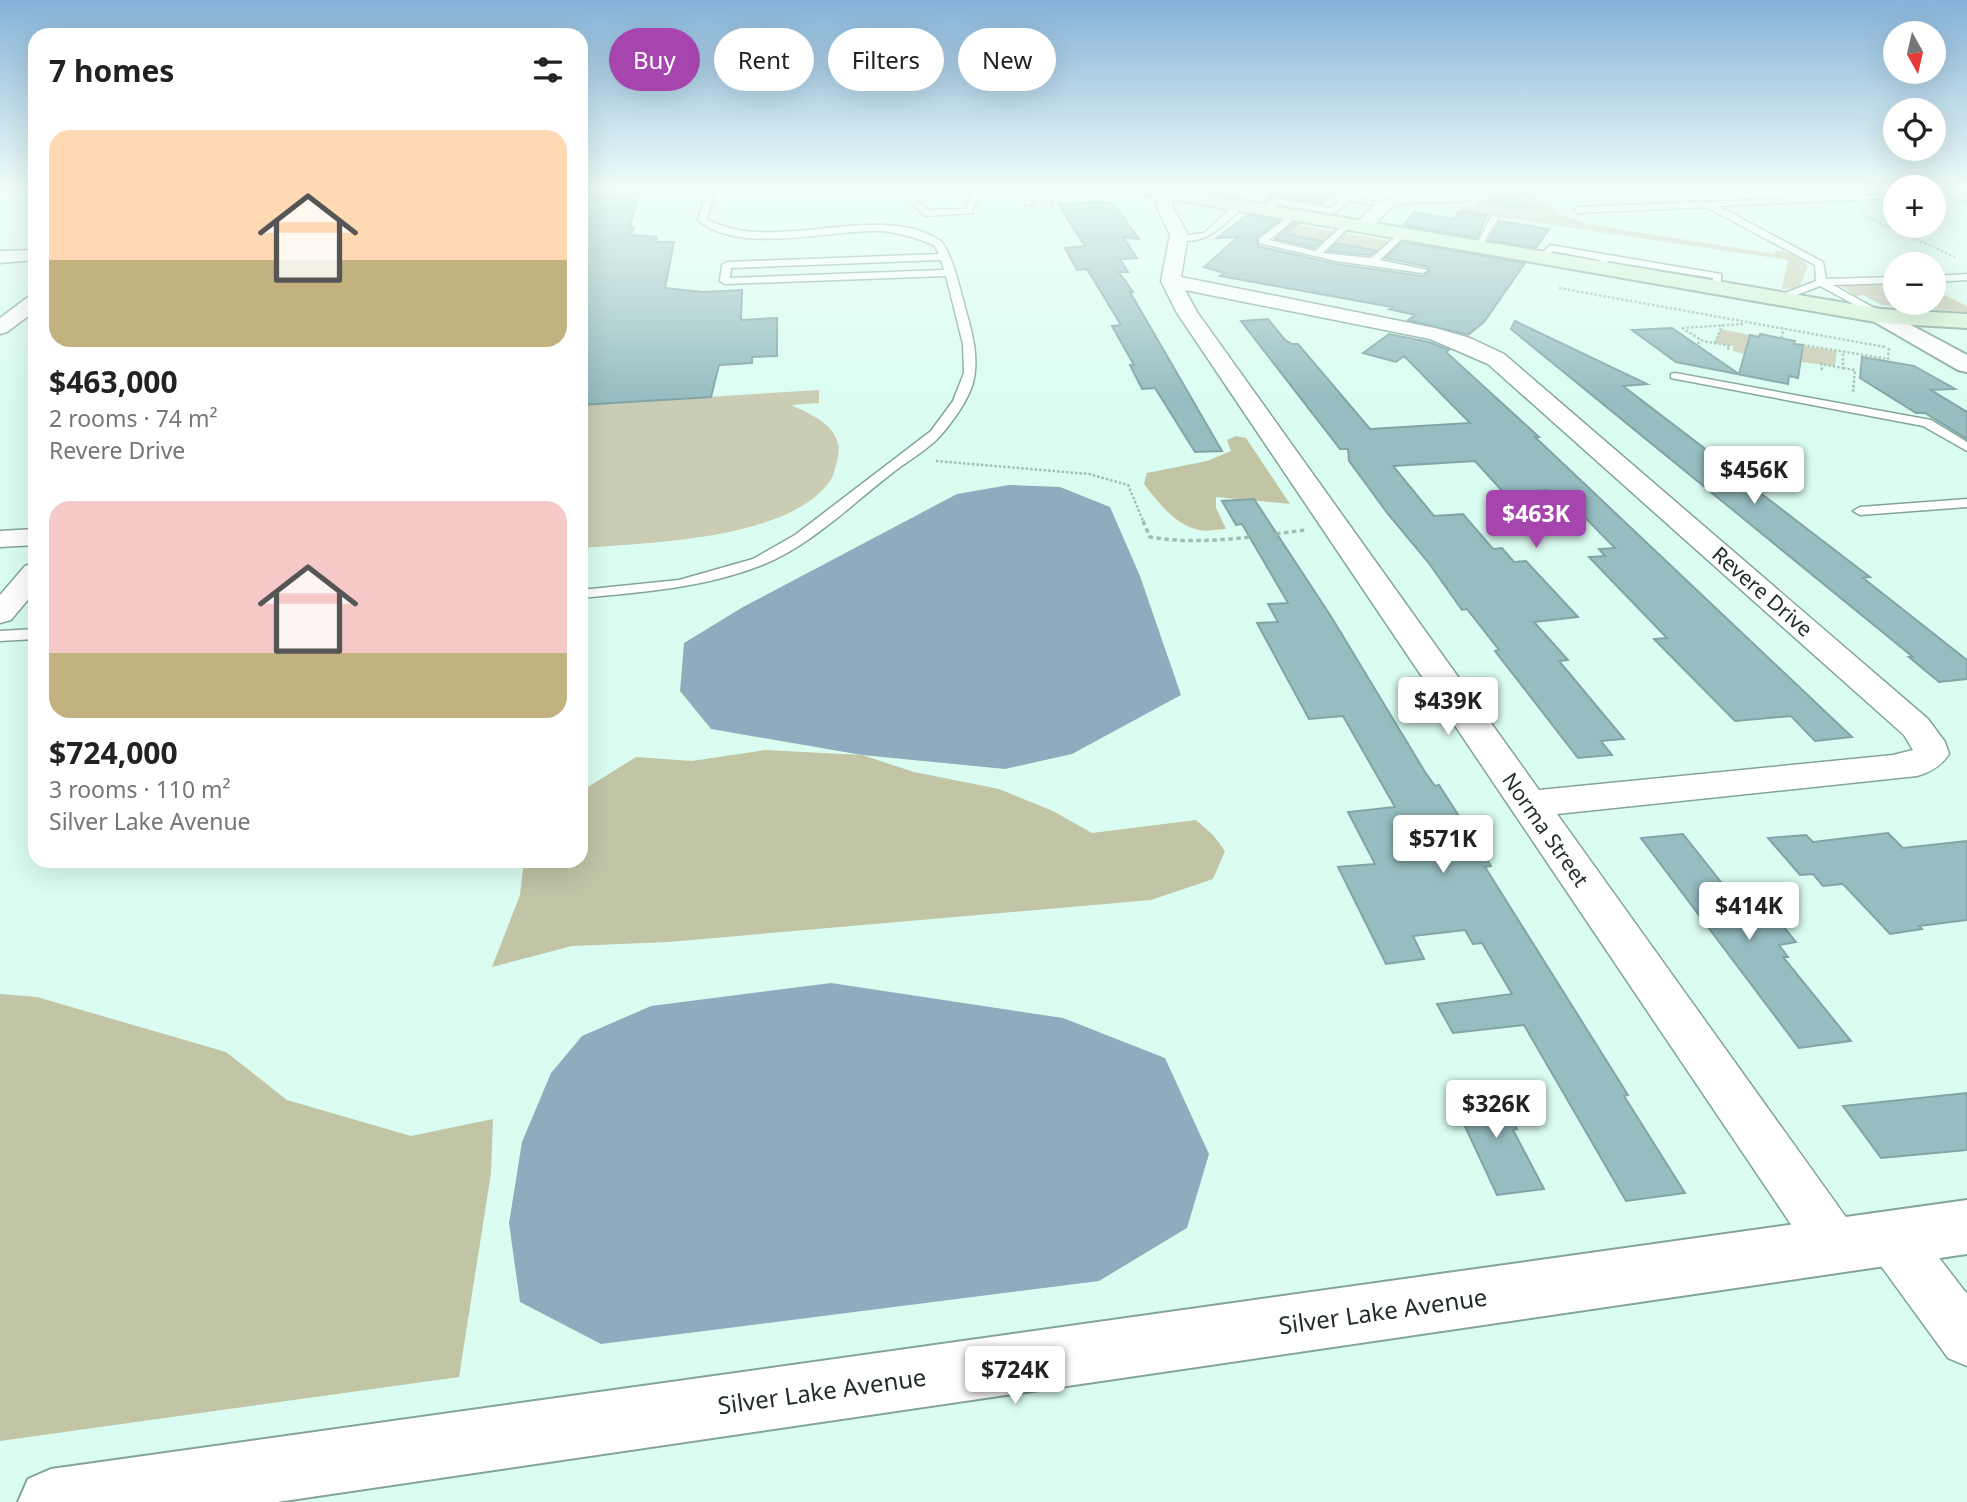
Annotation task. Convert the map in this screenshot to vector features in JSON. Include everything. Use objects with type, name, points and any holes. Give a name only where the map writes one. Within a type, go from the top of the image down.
[{"type":"main road","points":[[1556,259],[1602,263],[1716,288],[1881,316],[1967,321]]},
{"type":"street","points":[[1177,293],[1178,259]]},
{"type":"street","name":"Revere Drive","points":[[1177,293],[1229,292],[1435,334],[1496,359],[1916,727],[1928,740],[1931,749],[1931,754],[1917,764],[1527,804]]},
{"type":"street","name":"Norma Street","points":[[1177,293],[1527,804],[1863,1241],[1967,1339]]},
{"type":"street","points":[[0,328],[28,306]]},
{"type":"street","points":[[1881,316],[1967,365]]},
{"type":"street","points":[[0,539],[28,537]]},
{"type":"street","points":[[0,614],[28,580]]},
{"type":"street","name":"Silver Lake Avenue","points":[[51,1502],[1967,1227]]},
{"type":"lane","points":[[888,259],[727,265],[725,281],[949,273]]},
{"type":"lane","points":[[588,593],[680,584],[758,562],[800,538],[935,434],[951,414],[969,377],[972,360],[969,336],[946,259]]},
{"type":"lane","points":[[1355,259],[1423,271]]},
{"type":"lane","points":[[1367,261],[1375,259]]},
{"type":"lane","points":[[1811,259],[1822,268],[1821,282]]},
{"type":"lane","points":[[1946,278],[1967,277]]},
{"type":"lane","points":[[1778,299],[1821,282],[1883,280]]},
{"type":"lane","points":[[1821,282],[1881,316]]},
{"type":"lane","points":[[1675,376],[1927,424],[1967,447]]},
{"type":"lane","points":[[1860,511],[1967,503]]},
{"type":"lane","points":[[0,636],[28,634]]},
{"type":"path","points":[[1559,288],[1899,350]]},
{"type":"path","points":[[1727,350],[1730,346],[1700,339],[1682,328],[1753,323]]},
{"type":"path","points":[[1715,343],[1722,325]]},
{"type":"path","points":[[1781,338],[1784,329]]},
{"type":"path","points":[[1689,372],[1700,339]]},
{"type":"path","points":[[1803,345],[1888,359],[1889,348]]},
{"type":"path","points":[[1822,370],[1821,364],[1843,368],[1843,351]]},
{"type":"path","points":[[908,455],[927,460],[1088,474],[1128,485],[1150,537],[1162,540],[1336,528]]},
{"type":"green space","points":[[1782,259],[1800,259],[1808,266],[1799,288],[1782,289],[1788,260]]},
{"type":"green space","points":[[1883,282],[1883,305],[1863,295],[1856,296],[1842,286]]},
{"type":"green space","points":[[1946,296],[1967,306],[1967,312],[1946,310]]},
{"type":"green space","points":[[1721,329],[1750,335],[1745,354],[1733,351],[1733,346],[1715,343]]},
{"type":"green space","points":[[1802,346],[1837,351],[1835,366],[1801,362]]},
{"type":"green space","points":[[819,390],[819,403],[791,405],[809,413],[833,432],[839,450],[837,461],[830,481],[810,501],[783,516],[715,535],[588,548],[588,405]]},
{"type":"green space","points":[[1236,436],[1246,438],[1290,504],[1216,497],[1216,508],[1226,529],[1202,531],[1175,518],[1144,484],[1147,473],[1207,461],[1231,451],[1227,440]]},
{"type":"green space","points":[[765,750],[862,755],[914,772],[999,789],[1053,811],[1092,833],[1196,820],[1213,835],[1225,851],[1213,879],[1151,900],[668,942],[572,946],[492,967],[520,895],[523,868],[588,868],[588,787],[636,757],[692,761]]},
{"type":"green space","points":[[0,994],[37,997],[226,1052],[287,1100],[411,1136],[493,1119],[491,1173],[459,1377],[0,1441]]},
{"type":"water","points":[[1009,485],[1060,487],[1110,507],[1140,576],[1181,695],[1072,754],[1005,769],[862,755],[711,729],[680,691],[684,643],[743,607],[957,494]]},
{"type":"water","points":[[831,983],[1063,1018],[1165,1058],[1209,1154],[1187,1228],[1099,1281],[601,1344],[520,1302],[509,1223],[522,1142],[551,1073],[582,1036],[651,1006]]},
{"type":"building","points":[[588,259],[671,259],[665,288],[703,292],[742,290],[741,320],[777,318],[777,356],[752,357],[752,363],[719,365],[711,397],[588,405]]},
{"type":"building","points":[[1071,259],[1120,259],[1128,272],[1119,272],[1133,292],[1130,292],[1222,451],[1195,452],[1155,388],[1142,389],[1130,365],[1134,365],[1112,326],[1121,325],[1087,269],[1077,270]]},
{"type":"building","points":[[1213,259],[1315,259],[1423,276],[1429,272],[1429,267],[1390,259],[1502,259],[1525,263],[1484,322],[1468,335],[1408,320],[1415,315],[1389,309],[1392,307],[1220,276],[1224,273],[1204,267]]},
{"type":"building","points":[[1268,319],[1285,340],[1298,344],[1370,429],[1470,423],[1404,356],[1396,362],[1363,353],[1389,334],[1429,342],[1449,350],[1446,352],[1539,437],[1535,437],[1852,737],[1815,741],[1791,716],[1735,721],[1654,639],[1667,638],[1589,557],[1605,556],[1599,549],[1615,548],[1561,493],[1552,494],[1548,490],[1504,493],[1475,461],[1393,466],[1434,516],[1463,514],[1493,549],[1502,548],[1514,562],[1526,561],[1578,617],[1534,622],[1568,660],[1559,661],[1624,739],[1601,741],[1612,755],[1578,758],[1495,651],[1499,650],[1467,609],[1462,610],[1428,562],[1388,514],[1349,461],[1348,449],[1340,449],[1241,321]]},
{"type":"building","points":[[1515,321],[1647,384],[1623,386],[1729,467],[1751,466],[1783,490],[1759,492],[1870,577],[1863,578],[1967,660],[1967,679],[1939,682],[1909,657],[1913,657],[1511,329]]},
{"type":"building","points":[[1672,328],[1739,374],[1750,335],[1759,337],[1760,334],[1795,341],[1794,344],[1803,345],[1798,378],[1789,376],[1788,384],[1676,362],[1632,330]]},
{"type":"building","points":[[1862,357],[1914,366],[1955,389],[1931,390],[1967,412],[1967,439],[1925,413],[1916,413],[1860,378]]},
{"type":"building","points":[[1254,499],[1332,618],[1425,772],[1435,786],[1439,785],[1491,866],[1485,867],[1628,1095],[1624,1096],[1685,1193],[1626,1201],[1524,1025],[1453,1033],[1437,1004],[1512,994],[1482,943],[1473,944],[1465,930],[1413,936],[1424,959],[1386,964],[1338,867],[1375,864],[1348,812],[1395,807],[1343,716],[1309,719],[1257,623],[1278,622],[1268,604],[1288,603],[1242,524],[1236,525],[1222,501]]},
{"type":"building","points":[[1888,833],[1903,848],[1967,841],[1967,920],[1919,926],[1922,929],[1890,934],[1843,884],[1823,886],[1813,874],[1800,875],[1768,838],[1806,835],[1813,842]]},
{"type":"building","points":[[1683,834],[1736,901],[1764,898],[1783,920],[1778,920],[1796,942],[1779,945],[1788,957],[1783,957],[1851,1041],[1799,1048],[1641,838]]},
{"type":"building","points":[[1494,1086],[1517,1129],[1513,1130],[1544,1189],[1497,1195],[1449,1092]]},
{"type":"building","points":[[1967,1093],[1967,1150],[1881,1158],[1843,1106]]}]
